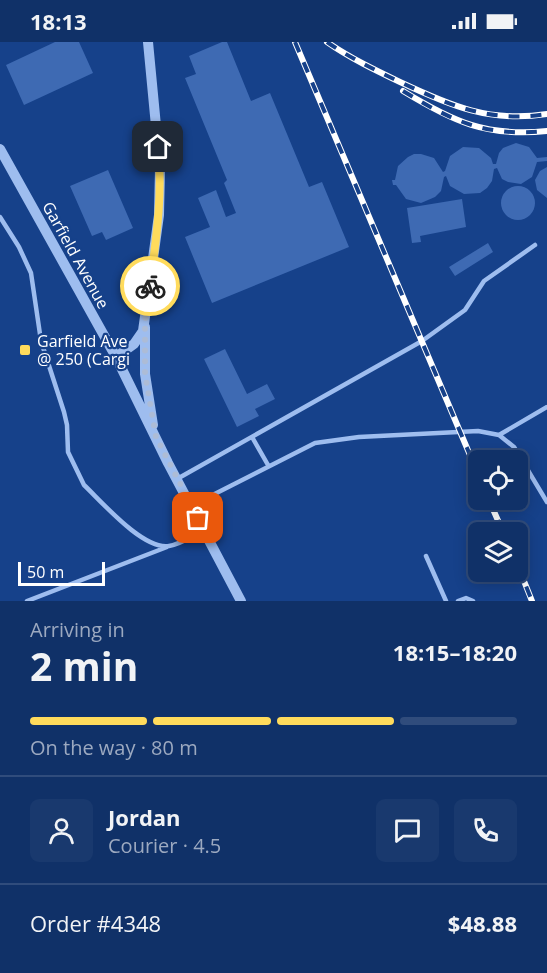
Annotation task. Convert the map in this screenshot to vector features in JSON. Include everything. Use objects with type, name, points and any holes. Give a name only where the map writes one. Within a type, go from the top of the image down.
[{"type":"street","points":[[148,42],[160,168],[159,215],[145,322],[145,374],[156,437]]},
{"type":"street","name":"Garfield Avenue","points":[[0,148],[116,357],[241,601]]},
{"type":"street","points":[[116,357],[137,340],[145,322]]},
{"type":"lane","points":[[0,217],[19,247],[31,273],[41,341],[67,424],[68,452],[80,478],[84,485],[130,530],[160,545],[169,546]]},
{"type":"lane","points":[[177,479],[422,341],[465,310],[484,281],[535,245]]},
{"type":"lane","points":[[499,435],[547,406]]},
{"type":"lane","points":[[191,506],[315,443],[327,440],[478,431],[499,435],[514,447],[547,502]]},
{"type":"lane","points":[[252,437],[268,465]]},
{"type":"lane","points":[[27,601],[204,531]]},
{"type":"lane","points":[[426,556],[446,601]]},
{"type":"lane","points":[[458,601],[466,598],[473,601]]},
{"type":"building","points":[[55,42],[79,42],[93,73],[24,105],[6,65]]},
{"type":"building","points":[[227,42],[251,101],[270,93],[309,187],[322,182],[349,247],[212,303],[185,237],[210,227],[198,198],[216,190],[226,217],[236,213],[224,183],[227,180],[185,78],[196,74],[189,56]]},
{"type":"building","points":[[516,143],[529,147],[537,158],[547,157],[547,161],[537,162],[532,177],[521,184],[502,179],[497,168],[494,169],[492,181],[487,188],[480,193],[464,194],[450,186],[446,176],[441,191],[435,197],[421,203],[406,199],[396,185],[393,185],[392,180],[395,180],[398,166],[414,154],[434,158],[443,172],[450,156],[463,147],[479,148],[491,158],[493,164],[496,164],[503,148]]},
{"type":"building","points":[[547,167],[547,198],[537,190],[535,180],[540,171]]},
{"type":"building","points":[[108,170],[133,228],[106,240],[102,232],[92,236],[70,186]]},
{"type":"building","points":[[518,186],[530,191],[535,203],[530,215],[518,220],[506,215],[501,203],[506,191]]},
{"type":"building","points":[[462,199],[466,227],[420,236],[421,242],[412,243],[407,208]]},
{"type":"building","points":[[488,243],[493,252],[455,276],[449,267]]},
{"type":"building","points":[[225,349],[247,394],[267,384],[275,399],[255,409],[259,416],[237,427],[204,359]]},
{"type":"railway","points":[[295,42],[468,450]]},
{"type":"railway","points":[[327,42],[381,73],[454,105],[507,116],[547,114]]},
{"type":"railway","points":[[403,91],[438,111],[471,125],[506,132],[547,131]]},
{"type":"railway","points":[[493,510],[499,522]]},
{"type":"railway","points":[[524,582],[532,601]]},
{"type":"way so far","points":[[150,286],[145,322],[145,374],[156,437],[198,518]]},
{"type":"place","name":"Garfield Ave @ 250 (Cargi","points":[[25,350]]},
{"type":"route","points":[[150,286],[159,215],[158,147]]}]
